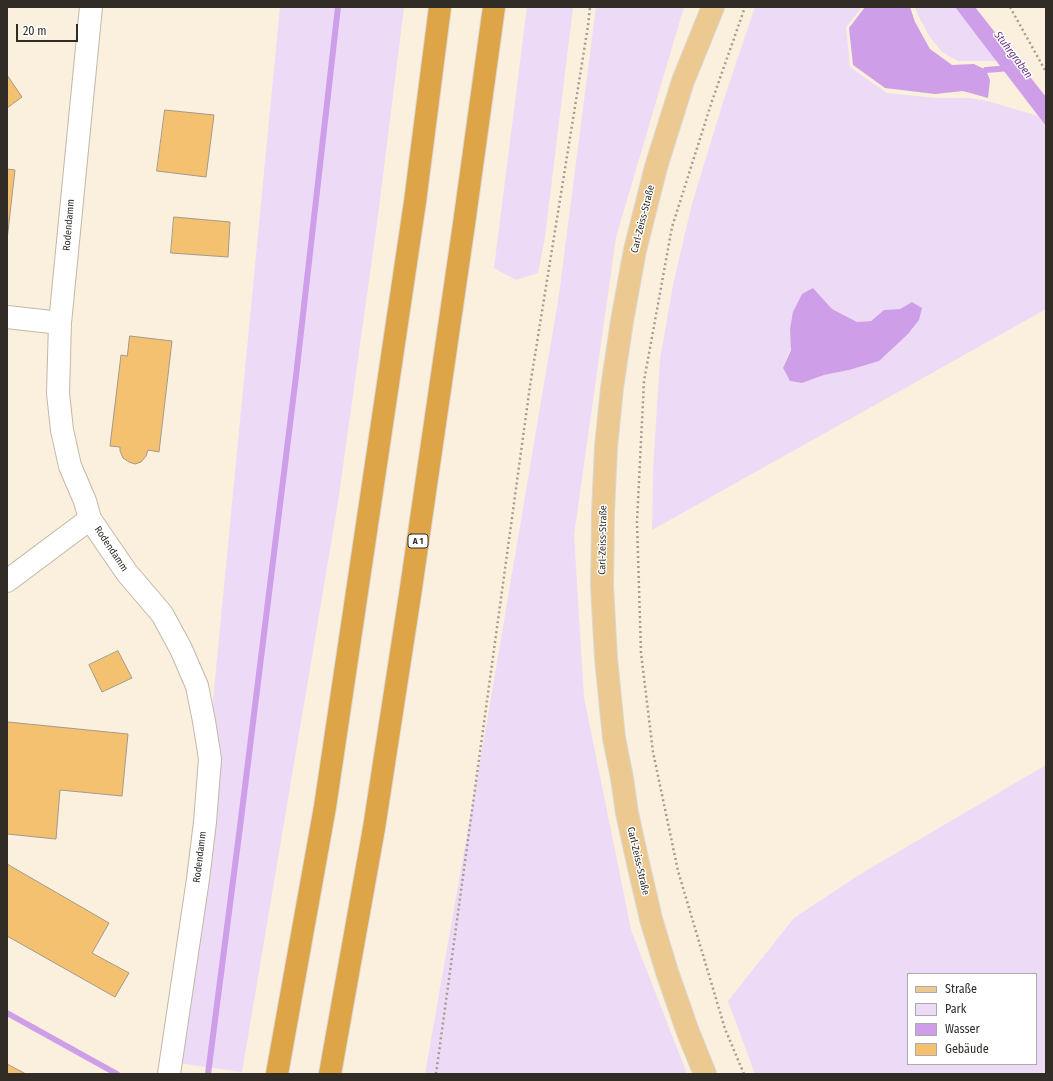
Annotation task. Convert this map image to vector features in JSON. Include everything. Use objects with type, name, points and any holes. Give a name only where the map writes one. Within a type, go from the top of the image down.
[{"type":"highway","points":[[277,1074],[330,775],[416,202],[440,7]]},
{"type":"highway","name":"A 1","points":[[330,1074],[374,828],[410,595],[494,7]]},
{"type":"main road","name":"Carl-Zeiss-Straße","points":[[705,1074],[688,1032],[667,972],[651,919],[627,813],[614,738],[606,658],[602,586],[606,447],[612,388],[622,320],[635,250],[656,168],[683,81],[713,7]]},
{"type":"street","name":"Rodendamm","points":[[91,7],[60,323],[58,393],[62,430],[70,466],[85,501],[90,519],[127,573],[162,614],[181,649],[197,686],[210,759],[205,822],[198,879],[169,1074]]},
{"type":"street","points":[[7,317],[60,323]]},
{"type":"street","points":[[7,581],[90,519]]},
{"type":"path","points":[[436,1074],[530,386],[587,34],[590,7]]},
{"type":"path","points":[[744,1074],[724,1028],[678,871],[653,752],[641,653],[637,522],[644,381],[672,227],[712,101],[745,7]]},
{"type":"path","points":[[1010,7],[1046,72]]},
{"type":"green space","points":[[280,7],[404,7],[377,223],[338,502],[242,1072],[178,1063]]},
{"type":"green space","points":[[527,7],[573,7],[545,237],[538,273],[516,280],[494,268]]},
{"type":"green space","points":[[596,7],[684,7],[616,237],[574,535],[584,697],[631,930],[687,1074],[425,1074],[490,704],[559,295]]},
{"type":"green space","points":[[755,7],[862,7],[846,27],[850,67],[887,93],[937,98],[971,98],[991,102],[1038,116],[1046,126],[1046,309],[652,530],[653,471],[660,359],[674,280],[692,204],[724,99]],"holes":[[[813,288],[832,309],[857,322],[871,321],[884,310],[900,309],[912,302],[922,308],[919,320],[908,334],[878,361],[849,370],[824,375],[802,383],[790,381],[783,368]]]},
{"type":"green space","points":[[915,7],[955,7],[997,61],[958,61],[942,52],[930,37]]},
{"type":"green space","points":[[1046,765],[1046,1074],[755,1074],[728,1001],[794,918],[859,875]]},
{"type":"water","points":[[865,7],[910,7],[915,22],[930,49],[952,65],[974,64],[986,70],[990,80],[988,98],[963,91],[935,94],[885,88],[853,65],[849,28]]},
{"type":"water","points":[[955,7],[975,7],[1046,97],[1046,126]]},
{"type":"water","points":[[813,288],[832,309],[857,322],[871,321],[884,310],[900,309],[912,302],[922,308],[919,320],[908,334],[879,361],[849,370],[824,375],[802,383],[790,381],[783,368],[791,350],[790,329],[793,312],[802,294]]},
{"type":"building","points":[[7,75],[22,97],[7,108]]},
{"type":"building","points":[[165,110],[214,115],[206,177],[157,171]]},
{"type":"building","points":[[7,169],[15,170],[7,240]]},
{"type":"building","points":[[174,217],[230,222],[228,257],[171,253]]},
{"type":"building","points":[[130,336],[172,341],[159,452],[148,450],[146,456],[141,462],[135,464],[123,458],[120,447],[110,446],[121,355],[127,356]]},
{"type":"building","points":[[118,651],[132,678],[102,692],[89,665]]},
{"type":"building","points":[[8,722],[128,734],[122,796],[60,790],[56,839],[7,834]]},
{"type":"building","points":[[7,864],[109,923],[92,953],[129,973],[115,997],[7,936]]},
{"type":"building","points":[[7,1064],[26,1074],[7,1074]]},
{"type":"waterway","points":[[208,1074],[296,376],[338,7]]},
{"type":"waterway","name":"Stuhrgraben","points":[[986,70],[1010,68]]},
{"type":"waterway","points":[[7,1013],[117,1074]]}]
